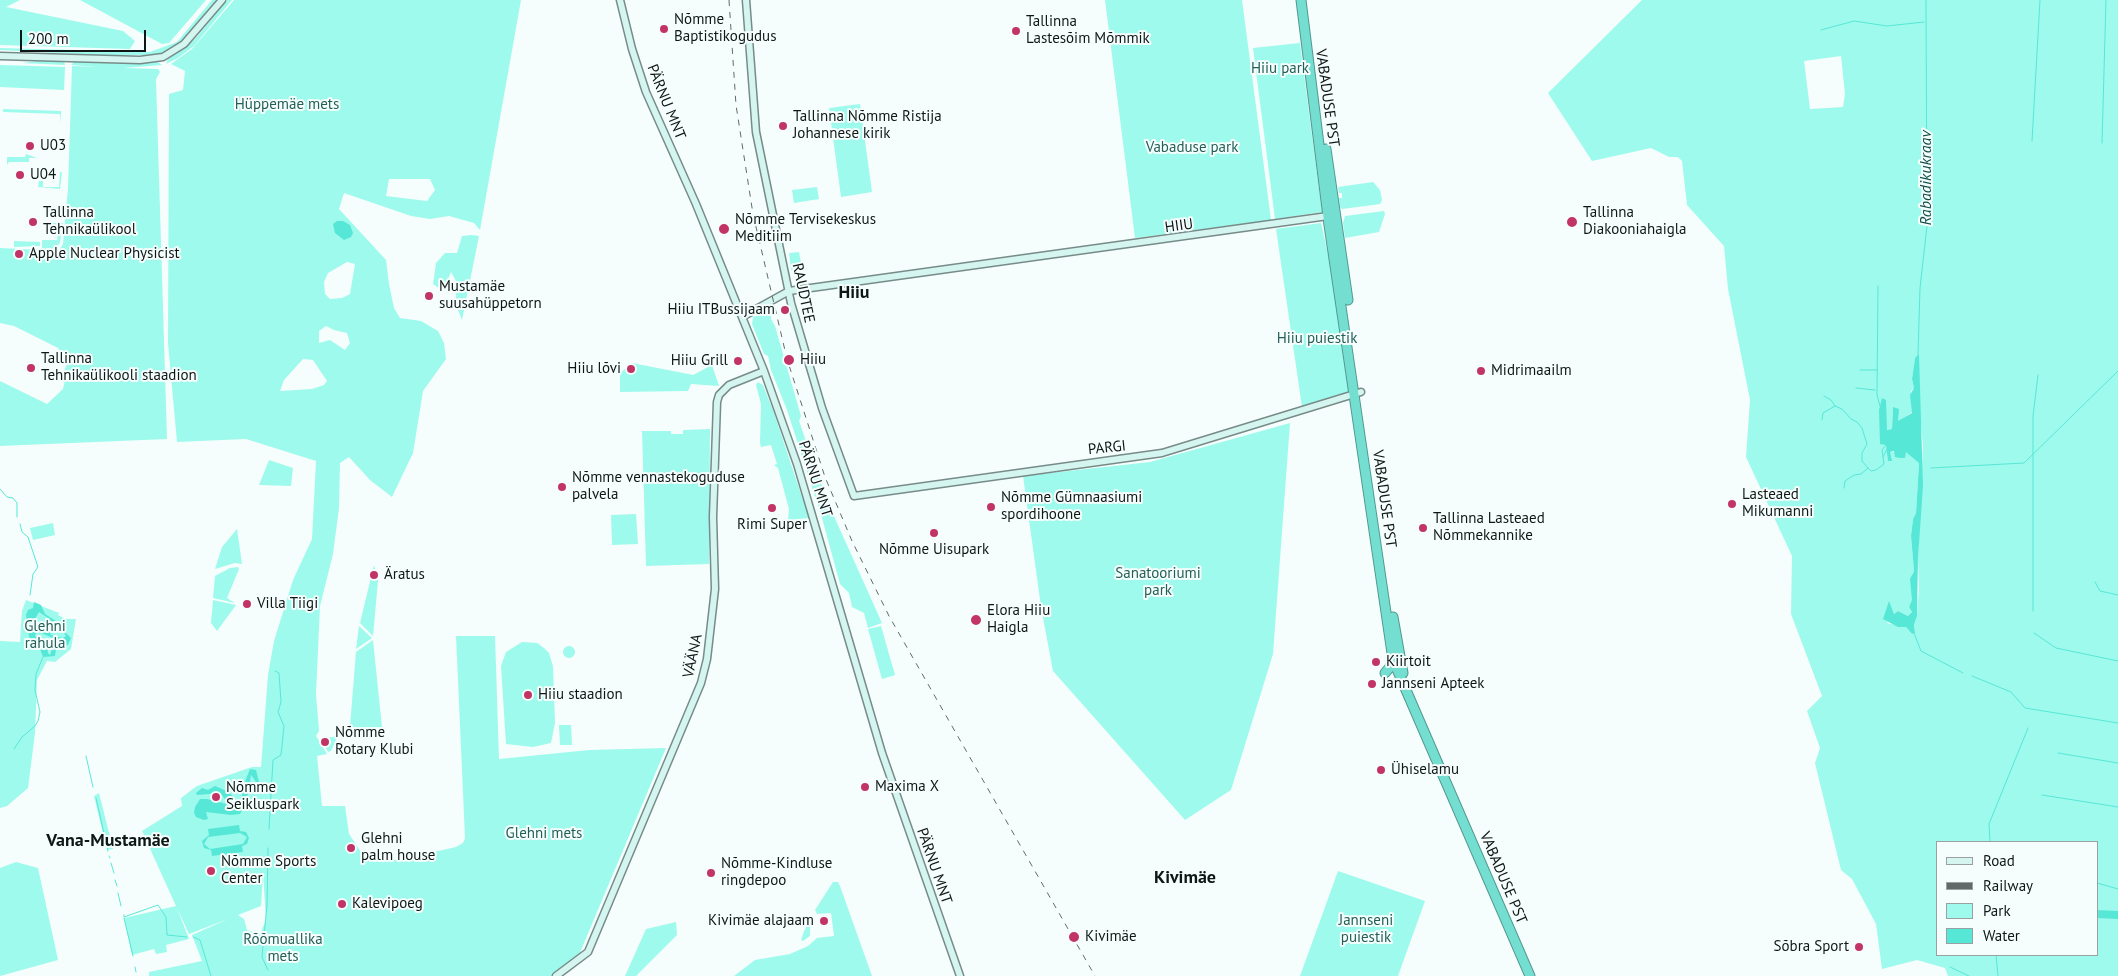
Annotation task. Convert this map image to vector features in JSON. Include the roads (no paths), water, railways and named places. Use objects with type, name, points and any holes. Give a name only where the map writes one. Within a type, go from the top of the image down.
[{"type":"highway","name":"VABADUSE PST","points":[[1300,0],[1328,216],[1399,658],[1410,688],[1534,976]]},
{"type":"highway","name":"VABADUSE PST","points":[[1306,0],[1393,660],[1530,976]]},
{"type":"highway","points":[[1385,672],[1390,668],[1393,660]]},
{"type":"street","points":[[0,56],[140,60],[163,56],[184,44],[222,0]]},
{"type":"street","name":"PÄRNU MNT","points":[[620,0],[632,49],[646,92],[696,204],[764,371],[811,505],[882,753],[960,976]]},
{"type":"street","name":"RAUDTEE","points":[[746,0],[756,132],[789,291],[811,374],[854,496]]},
{"type":"street","name":"HIIU","points":[[742,317],[789,291],[1328,216]]},
{"type":"street","points":[[750,338],[748,319],[752,311]]},
{"type":"street","name":"VÄÄNA","points":[[556,976],[588,952],[675,748],[704,671],[715,590],[713,508],[717,402],[719,395],[729,385],[764,371]]},
{"type":"street","name":"PARGI","points":[[854,496],[1162,453],[1358,394]]},
{"type":"water","points":[[337,221],[343,221],[350,225],[353,233],[351,237],[344,240],[335,233],[333,224]]},
{"type":"water","points":[[1919,354],[1923,486],[1918,558],[1917,616],[1914,625],[1915,633],[1912,634],[1906,627],[1898,627],[1883,619],[1889,601],[1894,614],[1898,611],[1908,616],[1912,612],[1909,607],[1912,600],[1910,579],[1914,571],[1911,536],[1913,519],[1916,513],[1919,463],[1906,452],[1905,458],[1895,457],[1894,451],[1890,452],[1892,461],[1888,461],[1886,445],[1880,444],[1879,410],[1882,398],[1886,400],[1887,430],[1892,429],[1893,407],[1899,409],[1898,421],[1912,413],[1910,395],[1914,388],[1912,379],[1915,358]]},
{"type":"water","points":[[34,602],[41,605],[45,614],[59,623],[63,622],[64,631],[71,638],[68,645],[57,643],[55,656],[43,657],[39,646],[30,642],[26,615],[28,610],[33,608]],"holes":[[[39,612],[48,618],[39,625],[41,633],[58,640],[53,645],[50,655],[47,643],[35,636],[38,629],[32,624]],[[50,620],[63,631],[66,636],[63,638],[51,635],[47,621]]]},
{"type":"water","points":[[250,769],[256,770],[259,782],[256,782],[251,775],[248,795],[242,799],[242,789]]},
{"type":"water","points":[[215,786],[229,792],[234,798],[225,799],[220,793],[197,795],[196,793],[202,788],[208,790]]},
{"type":"water","points":[[200,799],[231,805],[242,805],[243,809],[240,814],[231,815],[206,812],[208,819],[204,820],[196,817],[194,813]]},
{"type":"water","points":[[239,825],[240,831],[246,832],[249,838],[247,844],[242,846],[243,852],[212,856],[211,850],[204,848],[202,841],[209,835],[208,829]],"holes":[[[240,833],[247,837],[243,844],[210,849],[204,844],[208,837]]]},
{"type":"waterway","name":"Rabadikukraav","points":[[1918,355],[1920,288],[1927,226],[1926,0]]},
{"type":"waterway","points":[[2032,141],[2040,0]]},
{"type":"waterway","points":[[2102,143],[2106,0]]},
{"type":"waterway","points":[[1821,30],[1854,21],[1887,26],[1924,22]]},
{"type":"waterway","points":[[1878,286],[1877,395],[1880,406]]},
{"type":"waterway","points":[[1860,370],[1877,370]]},
{"type":"waterway","points":[[1931,468],[2024,463],[2118,371]]},
{"type":"waterway","points":[[2033,611],[2033,416],[2038,375]]},
{"type":"waterway","points":[[1856,388],[1875,390]]},
{"type":"waterway","points":[[1824,396],[1831,400],[1835,406],[1842,409],[1862,428],[1867,444],[1862,453],[1862,461],[1868,468]]},
{"type":"waterway","points":[[1822,420],[1823,413],[1835,406]]},
{"type":"waterway","points":[[1844,488],[1845,481],[1854,475],[1861,474],[1868,468],[1871,471],[1876,470],[1884,464],[1882,450],[1886,445]]},
{"type":"waterway","points":[[1883,457],[1887,449]]},
{"type":"waterway","points":[[0,489],[7,497],[13,498],[17,503],[17,517]]},
{"type":"waterway","points":[[20,524],[22,532],[28,537],[38,567],[33,574],[30,595]]},
{"type":"waterway","points":[[2095,582],[2100,591],[2118,595]]},
{"type":"waterway","name":"Rabadikukraav","points":[[1914,633],[1921,651],[1963,673]]},
{"type":"waterway","points":[[2034,633],[2056,648],[2118,661]]},
{"type":"waterway","points":[[14,749],[22,737],[38,721],[40,712],[35,690],[36,674],[43,657]]},
{"type":"waterway","points":[[269,829],[273,760],[281,755],[284,726],[278,712],[281,702],[279,673],[275,671]]},
{"type":"waterway","name":"Rabadikukraav","points":[[1972,676],[2011,692],[2025,708],[2118,723]]},
{"type":"waterway","points":[[1990,841],[1989,824],[2028,728]]},
{"type":"waterway","points":[[2058,753],[2118,763]]},
{"type":"waterway","points":[[86,756],[93,787]]},
{"type":"waterway","points":[[2042,795],[2118,807]]},
{"type":"waterway","points":[[96,798],[108,851]]},
{"type":"waterway","points":[[268,848],[267,905],[262,957],[268,970]]},
{"type":"waterway","points":[[111,863],[114,873]]},
{"type":"waterway","points":[[115,880],[117,886]]},
{"type":"waterway","points":[[2098,883],[2118,889]]},
{"type":"waterway","points":[[118,893],[121,906]]},
{"type":"waterway","points":[[124,915],[124,917],[158,905],[166,917],[167,935],[187,937]]},
{"type":"waterway","points":[[2098,914],[2118,915]]},
{"type":"waterway","points":[[124,918],[133,956]]},
{"type":"waterway","points":[[193,937],[200,940],[211,976]]},
{"type":"waterway","points":[[1996,956],[1998,976]]},
{"type":"waterway","points":[[135,967],[136,972]]},
{"type":"waterway","points":[[1950,967],[1969,976]]},
{"type":"railway","points":[[729,0],[736,105],[753,214],[787,359],[825,477],[852,541],[889,616],[1095,976]]},
{"type":"place","name":"Nõmme Baptistikogudus","points":[[664,29]]},
{"type":"place","name":"Tallinna Lastesõim Mõmmik","points":[[1016,31]]},
{"type":"place","name":"Tallinna Nõmme Ristija Johannese kirik","points":[[783,126]]},
{"type":"place","name":"U03","points":[[30,146]]},
{"type":"place","name":"U04","points":[[20,175]]},
{"type":"place","name":"Tallinna Tehnikaülikool","points":[[33,222]]},
{"type":"place","name":"Tallinna Diakooniahaigla","points":[[1572,222]]},
{"type":"place","name":"Nõmme Tervisekeskus Meditiim","points":[[724,229]]},
{"type":"place","name":"Apple Nuclear Physicist","points":[[19,254]]},
{"type":"place","name":"Mustamäe suusahüppetorn","points":[[429,296]]},
{"type":"place","name":"Hiiu ITBussijaam","points":[[785,310]]},
{"type":"place","name":"Hiiu","points":[[789,360]]},
{"type":"place","name":"Hiiu Grill","points":[[738,361]]},
{"type":"place","name":"Tallinna Tehnikaülikooli staadion","points":[[31,368]]},
{"type":"place","name":"Hiiu lõvi","points":[[631,369]]},
{"type":"place","name":"Midrimaailm","points":[[1481,371]]},
{"type":"place","name":"Nõmme vennastekoguduse palvela","points":[[562,487]]},
{"type":"place","name":"Lasteaed Mikumanni","points":[[1732,504]]},
{"type":"place","name":"Nõmme Gümnaasiumi spordihoone","points":[[991,507]]},
{"type":"place","name":"Rimi Super","points":[[772,508]]},
{"type":"place","name":"Tallinna Lasteaed Nõmmekannike","points":[[1423,528]]},
{"type":"place","name":"Nõmme Uisupark","points":[[934,533]]},
{"type":"place","name":"Äratus","points":[[374,575]]},
{"type":"place","name":"Villa Tiigi","points":[[247,604]]},
{"type":"place","name":"Elora Hiiu Haigla","points":[[976,620]]},
{"type":"place","name":"Kiirtoit","points":[[1376,662]]},
{"type":"place","name":"Jannseni Apteek","points":[[1372,684]]},
{"type":"place","name":"Hiiu staadion","points":[[528,695]]},
{"type":"place","name":"Nõmme Rotary Klubi","points":[[325,742]]},
{"type":"place","name":"Ühiselamu","points":[[1381,770]]},
{"type":"place","name":"Maxima X","points":[[865,787]]},
{"type":"place","name":"Nõmme Seikluspark","points":[[216,797]]},
{"type":"place","name":"Glehni palm house","points":[[351,848]]},
{"type":"place","name":"Nõmme Sports Center","points":[[211,871]]},
{"type":"place","name":"Nõmme-Kindluse ringdepoo","points":[[711,873]]},
{"type":"place","name":"Kalevipoeg","points":[[342,904]]},
{"type":"place","name":"Kivimäe alajaam","points":[[824,921]]},
{"type":"place","name":"Kivimäe","points":[[1074,937]]},
{"type":"place","name":"Sõbra Sport","points":[[1859,947]]},
{"type":"district","name":"Hiiu","points":[[854,293]]},
{"type":"district","name":"Vana-Mustamäe","points":[[108,841]]},
{"type":"district","name":"Kivimäe","points":[[1185,878]]},
{"type":"park label","name":"Hiiu park","points":[[1280,69]]},
{"type":"park label","name":"Hüppemäe mets","points":[[287,105]]},
{"type":"park label","name":"Vabaduse park","points":[[1192,148]]},
{"type":"park label","name":"Hiiu puiestik","points":[[1317,339]]},
{"type":"park label","name":"Sanatooriumi park","points":[[1158,582]]},
{"type":"park label","name":"Glehni rahula","points":[[45,636]]},
{"type":"park label","name":"Glehni mets","points":[[544,834]]},
{"type":"park label","name":"Jannseni puiestik","points":[[1366,930]]},
{"type":"park label","name":"Rõõmuallika mets","points":[[283,948]]}]
